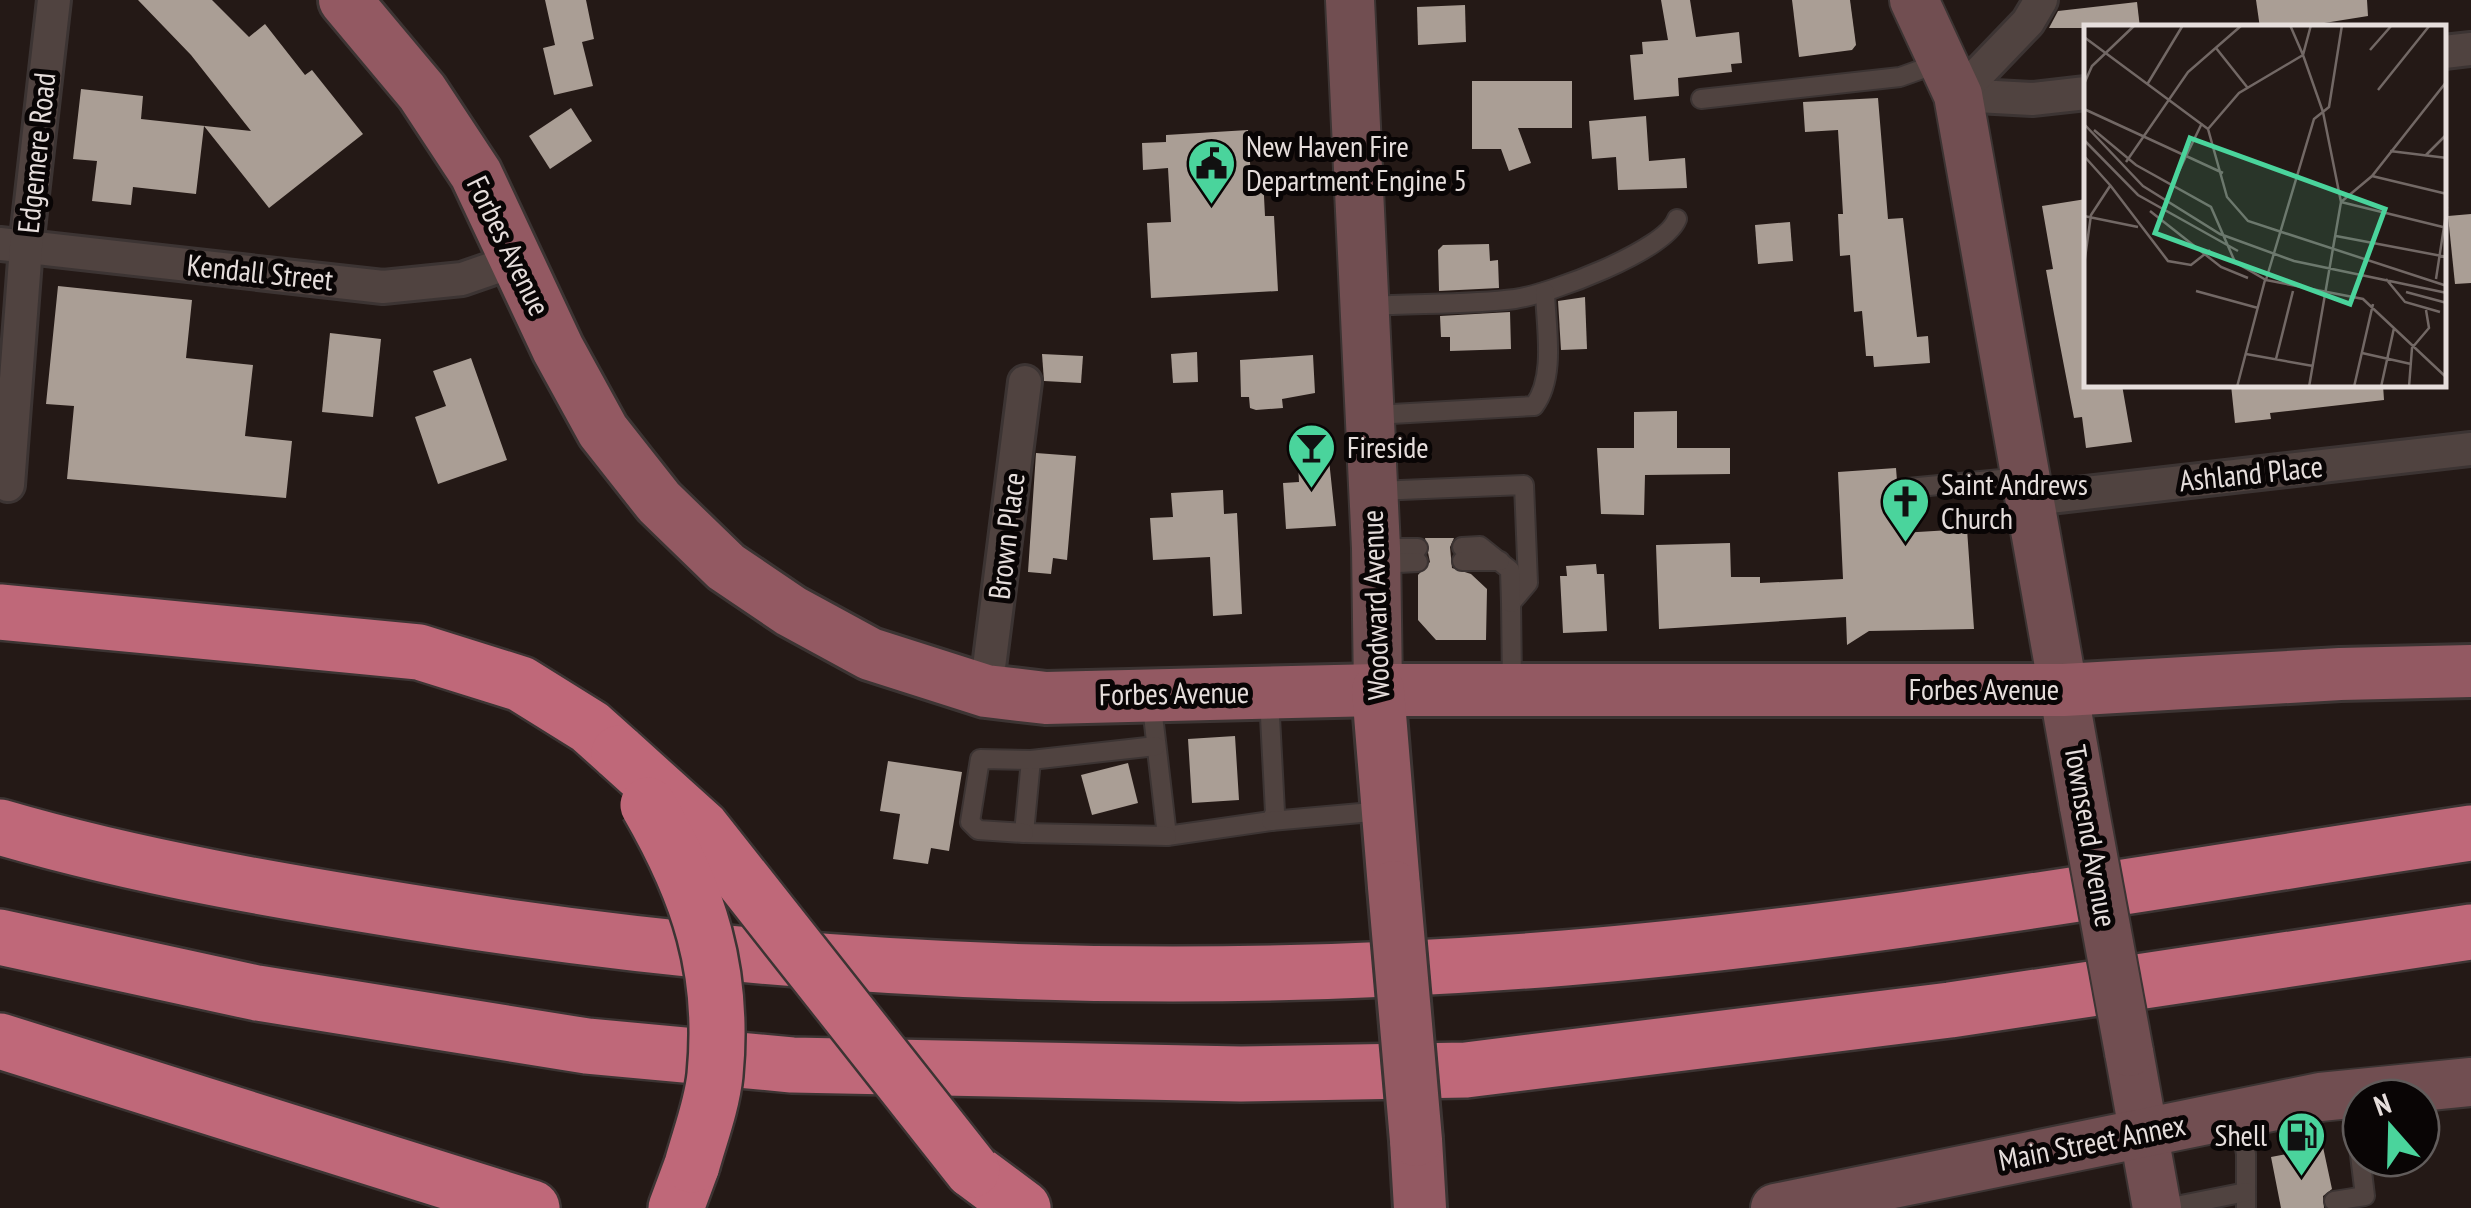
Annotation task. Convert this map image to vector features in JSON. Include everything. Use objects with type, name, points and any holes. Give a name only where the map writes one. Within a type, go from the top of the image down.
[{"type":"highway","points":[[0,612],[420,652],[521,684],[590,727],[702,828],[972,1170],[1023,1208]]},
{"type":"highway","points":[[619,752],[685,869],[703,919],[716,984],[715,1078],[684,1186]]},
{"type":"highway","points":[[0,827],[260,888],[519,929],[833,962],[1148,974],[1427,967],[1672,948],[2471,833]]},
{"type":"highway","points":[[0,937],[257,994],[587,1046],[792,1065],[1241,1074],[1486,1068],[1950,1010],[2471,932]]},
{"type":"highway","points":[[0,1041],[532,1208]]},
{"type":"highway","points":[[364,1158],[465,1208]]},
{"type":"main road","name":"Forbes Avenue","points":[[345,0],[422,92],[476,174],[558,349],[603,430],[659,502],[726,567],[790,612],[870,654],[986,690],[1046,698],[1378,690],[2064,690],[2340,674],[2471,671]]},
{"type":"main road","name":"Woodward Avenue","points":[[1350,0],[1371,491],[1397,556],[1378,690],[1420,1208]]},
{"type":"main road","name":"Townsend Avenue","points":[[1914,0],[1951,78],[2030,488],[2157,1208]]},
{"type":"main road","name":"Forbes Avenue","points":[[2340,674],[2471,644]]},
{"type":"main road","name":"Main Street Annex","points":[[2441,1085],[2471,1082]]},
{"type":"main road","name":"Main Street Annex","points":[[1775,1208],[2341,1094]]},
{"type":"street","name":"Edgemere Road","points":[[8,486],[13,245],[54,0]]},
{"type":"street","points":[[1951,78],[2028,22],[2041,0]]},
{"type":"street","points":[[2446,52],[2471,49]]},
{"type":"street","points":[[1951,78],[2032,99],[2084,93]]},
{"type":"street","name":"Kendall Street","points":[[13,245],[383,286],[462,278],[517,260]]},
{"type":"street","name":"Brown Place","points":[[986,690],[1024,382]]},
{"type":"street","name":"Ashland Place","points":[[2030,488],[2471,449]]},
{"type":"lane","points":[[1700,98],[1900,76],[1951,78]]},
{"type":"lane","points":[[1363,306],[1517,298],[1545,292],[1636,253],[1672,232],[1677,219]]},
{"type":"lane","points":[[1368,415],[1534,406],[1544,394],[1545,292]]},
{"type":"lane","points":[[1371,491],[1524,484],[1528,583],[1511,603]]},
{"type":"lane","points":[[1908,488],[2030,488]]},
{"type":"lane","points":[[1462,554],[1480,546],[1510,570],[1512,690]]},
{"type":"lane","points":[[1268,692],[1275,812],[1271,821]]},
{"type":"lane","points":[[1150,694],[1166,836]]},
{"type":"lane","points":[[1156,746],[1031,760],[980,760],[970,822],[978,830],[1166,836],[1388,810]]},
{"type":"lane","points":[[1024,832],[1031,760]]},
{"type":"lane","points":[[2166,1208],[2246,1200],[2246,1154],[2239,1114]]},
{"type":"lane","points":[[2334,1201],[2364,1196],[2362,1178]]},
{"type":"building","points":[[138,0],[212,0],[249,37],[265,24],[305,75],[312,70],[363,134],[269,208],[204,126],[196,194],[133,187],[131,205],[92,201],[97,161],[73,159],[81,89],[143,96],[141,119],[251,131],[191,55]]},
{"type":"building","points":[[545,0],[586,0],[594,39],[582,42],[593,86],[554,95],[543,48],[555,45]]},
{"type":"building","points":[[1661,0],[1690,0],[1696,37],[1739,32],[1742,63],[1731,64],[1732,72],[1678,78],[1679,96],[1634,100],[1630,55],[1643,54],[1642,42],[1668,40]]},
{"type":"building","points":[[1792,0],[1850,0],[1856,45],[1852,50],[1799,57]]},
{"type":"building","points":[[2256,0],[2367,0],[2368,16],[2312,25],[2260,25]]},
{"type":"building","points":[[2137,2],[2140,25],[2049,28],[2058,11]]},
{"type":"building","points":[[1465,5],[1466,42],[1418,45],[1417,7]]},
{"type":"building","points":[[1472,81],[1572,81],[1572,128],[1518,128],[1531,163],[1509,171],[1501,149],[1472,149]]},
{"type":"building","points":[[1878,98],[1888,219],[1903,218],[1917,337],[1928,336],[1930,363],[1874,367],[1873,356],[1866,356],[1862,311],[1854,312],[1850,255],[1840,256],[1838,214],[1843,214],[1838,130],[1805,132],[1803,102]]},
{"type":"building","points":[[571,108],[592,141],[550,169],[529,136]]},
{"type":"building","points":[[1646,116],[1649,161],[1685,158],[1687,188],[1618,190],[1616,157],[1592,159],[1589,121]]},
{"type":"building","name":"New Haven Fire Department Engine 5","points":[[1248,130],[1251,178],[1263,177],[1265,216],[1274,216],[1278,291],[1151,298],[1147,223],[1171,222],[1168,168],[1143,170],[1142,143],[1166,142],[1166,135]]},
{"type":"building","points":[[2084,199],[2084,388],[2123,388],[2132,442],[2086,448],[2082,417],[2074,418],[2046,270],[2053,269],[2042,206]]},
{"type":"building","points":[[2471,214],[2471,283],[2455,284],[2448,216]]},
{"type":"building","points":[[1790,222],[1793,261],[1758,264],[1755,225]]},
{"type":"building","points":[[1489,244],[1490,261],[1498,260],[1499,288],[1439,291],[1438,250],[1443,245]]},
{"type":"building","points":[[58,286],[192,300],[186,358],[253,365],[245,436],[292,441],[286,498],[67,479],[74,406],[46,404]]},
{"type":"building","points":[[1585,297],[1587,349],[1561,350],[1558,301]]},
{"type":"building","points":[[1510,312],[1511,349],[1450,351],[1450,337],[1441,337],[1440,316]]},
{"type":"building","points":[[330,333],[381,339],[373,417],[322,412]]},
{"type":"building","points":[[1197,352],[1198,382],[1173,383],[1171,354]]},
{"type":"building","points":[[1042,354],[1083,356],[1081,383],[1044,381]]},
{"type":"building","points":[[1313,355],[1315,393],[1282,399],[1283,408],[1256,410],[1250,408],[1249,397],[1241,397],[1240,360]]},
{"type":"building","points":[[471,358],[507,460],[438,484],[415,417],[446,406],[433,371]]},
{"type":"building","points":[[2231,388],[2383,388],[2384,400],[2270,413],[2271,419],[2235,423]]},
{"type":"building","points":[[1677,411],[1677,448],[1730,448],[1730,474],[1645,475],[1644,515],[1601,514],[1597,448],[1634,448],[1634,412]]},
{"type":"building","points":[[1036,453],[1076,456],[1067,560],[1053,558],[1051,574],[1028,572]]},
{"type":"building","points":[[1329,460],[1336,526],[1286,529],[1283,483],[1299,482],[1298,462]]},
{"type":"building","points":[[1896,468],[1901,533],[1967,529],[1974,629],[1869,631],[1847,645],[1846,617],[1659,629],[1656,545],[1730,543],[1731,577],[1760,577],[1760,583],[1843,579],[1838,472]]},
{"type":"building","points":[[1223,490],[1224,514],[1237,513],[1242,614],[1213,616],[1210,557],[1153,560],[1150,518],[1173,517],[1171,493]]},
{"type":"building","points":[[1425,538],[1454,538],[1450,547],[1452,568],[1471,574],[1487,589],[1486,640],[1436,640],[1418,620],[1418,575],[1430,562]]},
{"type":"building","points":[[1596,564],[1597,574],[1604,574],[1607,631],[1563,633],[1560,576],[1567,576],[1566,566]]},
{"type":"building","points":[[1235,736],[1239,800],[1192,803],[1188,739]]},
{"type":"building","points":[[888,761],[962,772],[949,851],[931,848],[928,864],[893,859],[900,814],[880,811]]},
{"type":"building","points":[[1128,763],[1138,803],[1092,815],[1081,775]]},
{"type":"building","name":"Shell","points":[[2323,1147],[2332,1189],[2323,1196],[2324,1208],[2281,1208],[2271,1157]]},
{"type":"place","name":"New Haven Fire Department Engine 5","points":[[1211,206]]},
{"type":"place","name":"Fireside","points":[[1312,490]]},
{"type":"place","name":"Saint Andrews Church","points":[[1906,544]]},
{"type":"place","name":"Shell","points":[[2302,1178]]}]
